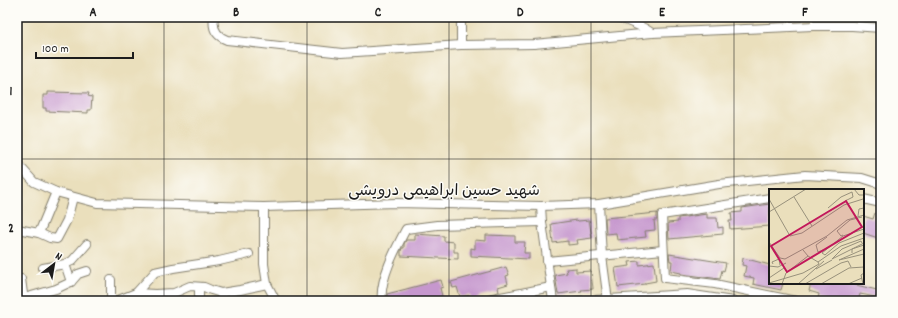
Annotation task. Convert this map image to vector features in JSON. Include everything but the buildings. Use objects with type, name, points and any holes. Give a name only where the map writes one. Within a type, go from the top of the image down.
[{"type":"street","points":[[222,17],[214,17],[213,23],[221,38],[227,40],[342,53],[461,45],[534,44],[652,33],[813,26],[881,28]]},
{"type":"street","points":[[461,17],[461,45]]},
{"type":"street","points":[[618,17],[652,33]]},
{"type":"street","name":"شهید حسین ابراهیمی درویشی","points":[[17,163],[34,182],[56,192],[97,203],[264,207],[396,203],[541,206],[599,204],[719,184],[805,176],[862,178],[881,184]]},
{"type":"street","points":[[39,233],[56,192]]},
{"type":"street","points":[[17,229],[39,233],[50,238],[57,239],[67,220],[73,197]]},
{"type":"street","points":[[769,198],[662,215],[665,278],[715,284],[796,301]]},
{"type":"street","points":[[864,200],[881,203]]},
{"type":"street","points":[[599,204],[602,256],[607,300]]},
{"type":"street","points":[[541,206],[554,301]]},
{"type":"street","points":[[264,207],[264,264],[267,284],[276,301]]},
{"type":"street","points":[[382,301],[383,283],[391,260],[406,229],[437,225],[542,222]]},
{"type":"street","points":[[43,268],[65,264],[72,261],[87,244]]},
{"type":"street","points":[[548,261],[663,250]]},
{"type":"street","points":[[134,296],[155,272],[219,261],[248,254]]},
{"type":"street","points":[[65,264],[71,282]]},
{"type":"street","points":[[21,279],[24,299],[56,289],[71,282],[78,274],[87,271]]},
{"type":"street","points":[[111,280],[111,301]]},
{"type":"street","points":[[116,301],[134,296],[154,297],[174,293],[190,286],[204,287],[221,297],[240,290],[267,284]]},
{"type":"street","points":[[199,287],[199,301]]},
{"type":"street","points":[[481,301],[551,287]]},
{"type":"street","points":[[578,301],[687,294],[732,301]]}]
